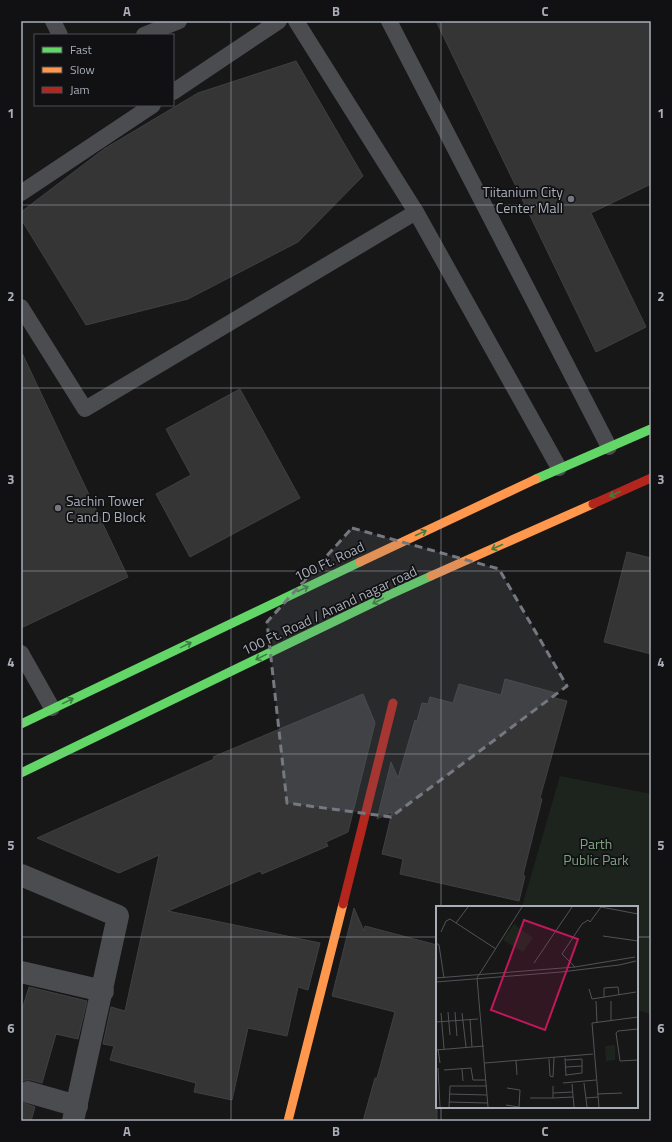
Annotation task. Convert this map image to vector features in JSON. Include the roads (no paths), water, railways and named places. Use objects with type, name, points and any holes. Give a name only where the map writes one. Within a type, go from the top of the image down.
[{"type":"main road","name":"100 Ft. Road","points":[[21,724],[559,468],[651,429]]},
{"type":"main road","name":"100 Ft. Road / Anand nagar road","points":[[21,773],[390,595],[651,478]]},
{"type":"main road","points":[[288,1121],[393,703]]},
{"type":"street","points":[[21,875],[118,916],[103,991],[75,1114],[28,1092]]},
{"type":"street","points":[[21,972],[103,991]]},
{"type":"lane","points":[[53,21],[60,34]]},
{"type":"lane","points":[[146,34],[179,21]]},
{"type":"lane","points":[[174,91],[279,21]]},
{"type":"lane","points":[[296,21],[416,212],[559,468]]},
{"type":"lane","points":[[389,21],[609,447]]},
{"type":"lane","points":[[21,193],[152,106]]},
{"type":"lane","points":[[21,307],[85,409],[416,212]]},
{"type":"lane","points":[[21,653],[52,708]]},
{"type":"place","name":"Tiitanium City Center Mall","points":[[571,199]]},
{"type":"place","name":"Sachin Tower C and D Block","points":[[58,508]]},
{"type":"park label","name":"Parth Public Park","points":[[596,852]]}]
